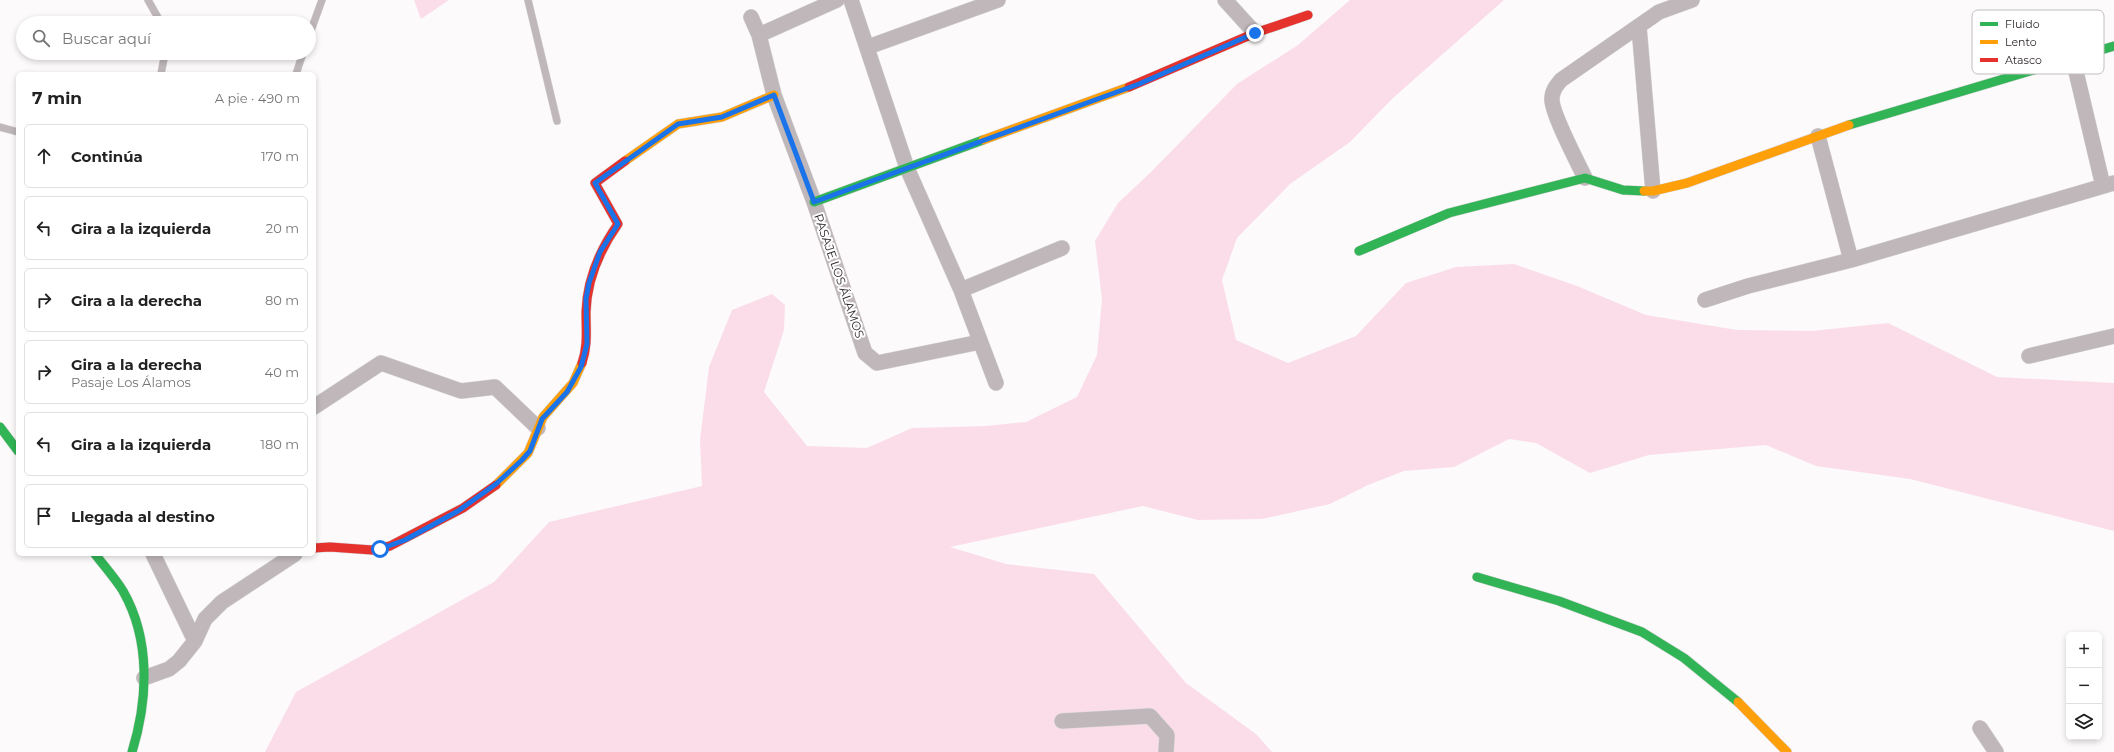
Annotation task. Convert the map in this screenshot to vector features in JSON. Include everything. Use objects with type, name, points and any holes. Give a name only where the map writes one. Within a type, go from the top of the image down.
[{"type":"street","points":[[759,35],[837,0]]},
{"type":"street","points":[[851,0],[868,47],[907,168],[961,290],[996,383]]},
{"type":"street","points":[[868,47],[998,0]]},
{"type":"street","points":[[1225,0],[1255,33]]},
{"type":"street","points":[[1585,178],[1553,108],[1553,93],[1561,80],[1659,12],[1692,0]]},
{"type":"street","points":[[814,202],[1139,84],[1255,33],[1308,15]]},
{"type":"street","name":"PASAJE LOS ÁLAMOS","points":[[751,17],[759,35],[774,95],[814,202],[865,353],[876,363],[980,342]]},
{"type":"street","points":[[1639,27],[1653,191]]},
{"type":"street","points":[[2104,49],[2114,46]]},
{"type":"street","points":[[1358,251],[1449,213],[1585,178],[1622,190],[1653,191],[1686,182],[1853,124],[2022,74]]},
{"type":"street","points":[[1705,300],[1748,286],[1851,260],[2109,184],[2077,74]]},
{"type":"street","points":[[316,548],[329,547],[366,551],[393,546],[458,511],[496,484],[522,460],[530,451],[538,428],[548,411],[572,385],[581,367],[587,344],[586,299],[589,283],[600,252],[618,224],[595,183],[678,124],[722,117],[774,95]]},
{"type":"street","points":[[1818,136],[1851,260]]},
{"type":"street","points":[[961,290],[1062,248]]},
{"type":"street","points":[[2029,356],[2114,336]]},
{"type":"street","points":[[316,406],[381,363],[461,391],[494,386],[538,428]]},
{"type":"street","points":[[0,428],[16,448]]},
{"type":"street","points":[[97,556],[123,591],[139,636],[144,678],[141,721],[132,752]]},
{"type":"street","points":[[154,556],[194,641]]},
{"type":"street","points":[[144,678],[169,669],[183,656],[194,641],[205,619],[218,606],[292,556]]},
{"type":"street","points":[[1477,577],[1559,601],[1642,632],[1684,658],[1736,700],[1787,752]]},
{"type":"street","points":[[1062,721],[1150,716],[1168,735],[1166,752]]},
{"type":"street","points":[[1980,728],[1996,752]]},
{"type":"lane","points":[[148,0],[157,16]]},
{"type":"lane","points":[[316,17],[322,0]]},
{"type":"lane","points":[[528,0],[557,121]]},
{"type":"lane","points":[[161,72],[164,60]]},
{"type":"lane","points":[[297,72],[301,60]]},
{"type":"lane","points":[[0,127],[16,131]]},
{"type":"shaded area","points":[[414,0],[449,0],[421,19]]},
{"type":"shaded area","points":[[1350,0],[1504,0],[1393,98],[1350,142],[1290,184],[1237,238],[1222,280],[1236,340],[1288,363],[1356,336],[1406,283],[1456,267],[1514,264],[1577,286],[1646,315],[1737,330],[1812,331],[1888,323],[1997,377],[2114,383],[2114,531],[1910,479],[1816,466],[1766,445],[1649,455],[1590,473],[1536,443],[1509,439],[1454,467],[1404,471],[1368,485],[1330,504],[1262,519],[1198,520],[1143,506],[950,547],[1006,564],[1094,574],[1186,683],[1256,734],[1272,752],[265,752],[296,692],[494,582],[549,522],[702,486],[700,440],[709,367],[732,310],[772,294],[785,305],[784,330],[764,392],[807,446],[867,448],[912,428],[986,426],[1026,422],[1077,397],[1097,355],[1102,299],[1095,241],[1118,203],[1151,172],[1237,84],[1298,45]]},
{"type":"traffic: fast","points":[[2104,49],[2114,46]]},
{"type":"traffic: fast","points":[[1849,125],[2020,74]]},
{"type":"traffic: fast","points":[[814,202],[983,140]]},
{"type":"traffic: fast","points":[[1359,251],[1449,213],[1585,178],[1623,190],[1644,191]]},
{"type":"traffic: fast","points":[[0,427],[16,448]]},
{"type":"traffic: fast","points":[[97,556],[123,591],[132,610],[142,650],[144,691],[132,752]]},
{"type":"traffic: fast","points":[[1477,577],[1559,601],[1642,632],[1684,658],[1738,702]]},
{"type":"traffic: slow","points":[[983,140],[1129,87]]},
{"type":"traffic: slow","points":[[625,161],[678,124],[722,117],[774,95]]},
{"type":"traffic: slow","points":[[1644,191],[1653,191],[1687,183],[1849,125]]},
{"type":"traffic: slow","points":[[496,485],[528,453],[543,417],[573,383],[582,363]]},
{"type":"traffic: slow","points":[[1738,702],[1787,752]]},
{"type":"traffic: jam","points":[[1129,87],[1255,33],[1308,15]]},
{"type":"traffic: jam","points":[[582,363],[586,344],[586,312],[589,288],[595,266],[605,244],[618,224],[595,183],[625,161]]},
{"type":"traffic: jam","points":[[316,548],[330,547],[372,550],[390,546],[463,508],[496,485]]},
{"type":"route","points":[[380,549],[393,546],[438,523],[478,498],[496,484],[530,451],[542,419],[567,392],[581,367],[587,344],[586,299],[593,267],[608,238],[618,224],[595,183],[678,124],[722,117],[774,95],[814,202],[1139,84],[1255,33]]}]
